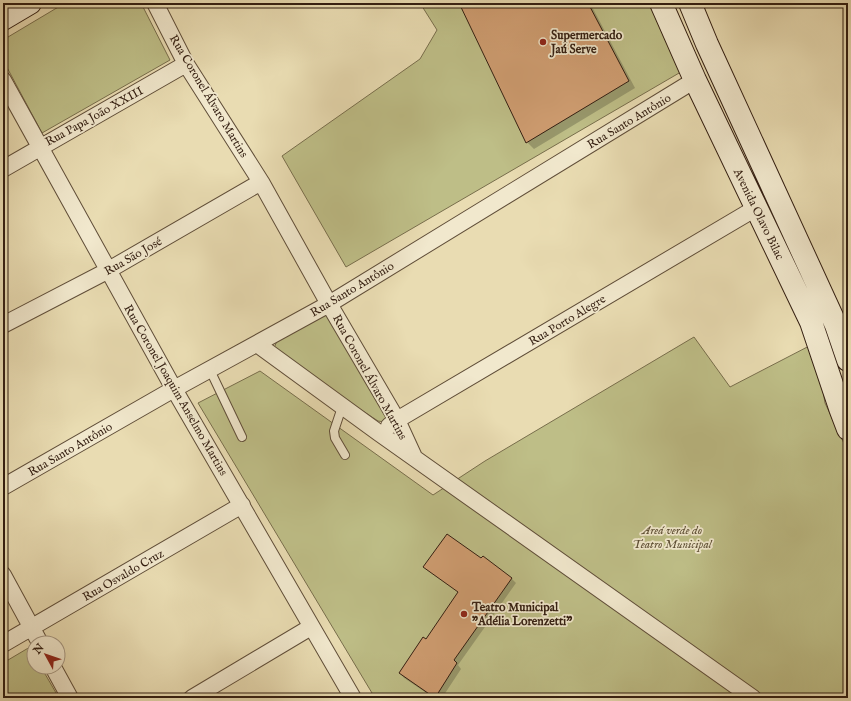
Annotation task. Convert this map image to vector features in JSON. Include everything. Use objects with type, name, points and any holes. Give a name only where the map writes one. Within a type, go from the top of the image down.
[{"type":"main road","points":[[3,19],[30,3]]},
{"type":"main road","name":"Avenida Olavo Bilac","points":[[661,3],[695,80],[811,322],[848,429]]},
{"type":"main road","name":"Avenida Olavo Bilac","points":[[690,3],[707,44],[842,325],[848,360]]},
{"type":"street","name":"Rua Coronel Álvaro Martins","points":[[155,3],[186,64],[261,182],[329,304],[397,420],[415,458]]},
{"type":"street","name":"Rua Papa João XXIII","points":[[3,169],[186,64]]},
{"type":"street","name":"Rua Coronel Joaquim Anselmo Martins","points":[[3,80],[174,389],[353,698]]},
{"type":"street","name":"Rua Santo Antônio","points":[[3,487],[174,389],[329,304],[695,80]]},
{"type":"street","name":"Rua São José","points":[[3,325],[107,270],[261,182]]},
{"type":"street","name":"Rua Porto Alegre","points":[[379,433],[397,420],[756,208]]},
{"type":"street","name":"Rua Coronel Álvaro Martins","points":[[257,344],[342,407],[415,458]]},
{"type":"street","points":[[415,458],[753,698]]},
{"type":"street","name":"Rua Osvaldo Cruz","points":[[3,644],[242,506]]},
{"type":"street","points":[[3,575],[36,635]]},
{"type":"street","points":[[192,698],[311,627]]},
{"type":"street","points":[[57,675],[70,698]]},
{"type":"lane","points":[[210,370],[242,437]]},
{"type":"lane","points":[[342,407],[334,431],[335,438],[345,455]]},
{"type":"green space","points":[[65,3],[141,3],[170,60],[42,133],[3,60],[3,40]]},
{"type":"green space","points":[[420,3],[652,3],[686,69],[346,267],[282,156],[420,59],[437,30]]},
{"type":"green space","points":[[328,314],[388,419],[384,422],[378,421],[276,354],[274,348],[277,341]]},
{"type":"green space","name":"Areá verde do Teatro Municipal","points":[[694,337],[730,387],[815,343],[825,403],[848,452],[848,698],[375,698],[198,403],[260,371],[433,495],[485,461]]},
{"type":"green space","points":[[26,649],[26,675],[46,675],[59,698],[3,698],[3,663]]},
{"type":"building","name":"Supermercado Jaú Serve","points":[[459,3],[588,3],[629,81],[526,143]]},
{"type":"building","name":"Teatro Municipal \"Adélia Lorenzetti\"","points":[[447,534],[481,558],[483,556],[512,578],[454,660],[457,663],[435,698],[399,673],[423,637],[426,639],[458,592],[423,567]]},
{"type":"place","name":"Supermercado Jaú Serve","points":[[543,42]]},
{"type":"place","name":"Teatro Municipal \"Adélia Lorenzetti\"","points":[[464,614]]}]
